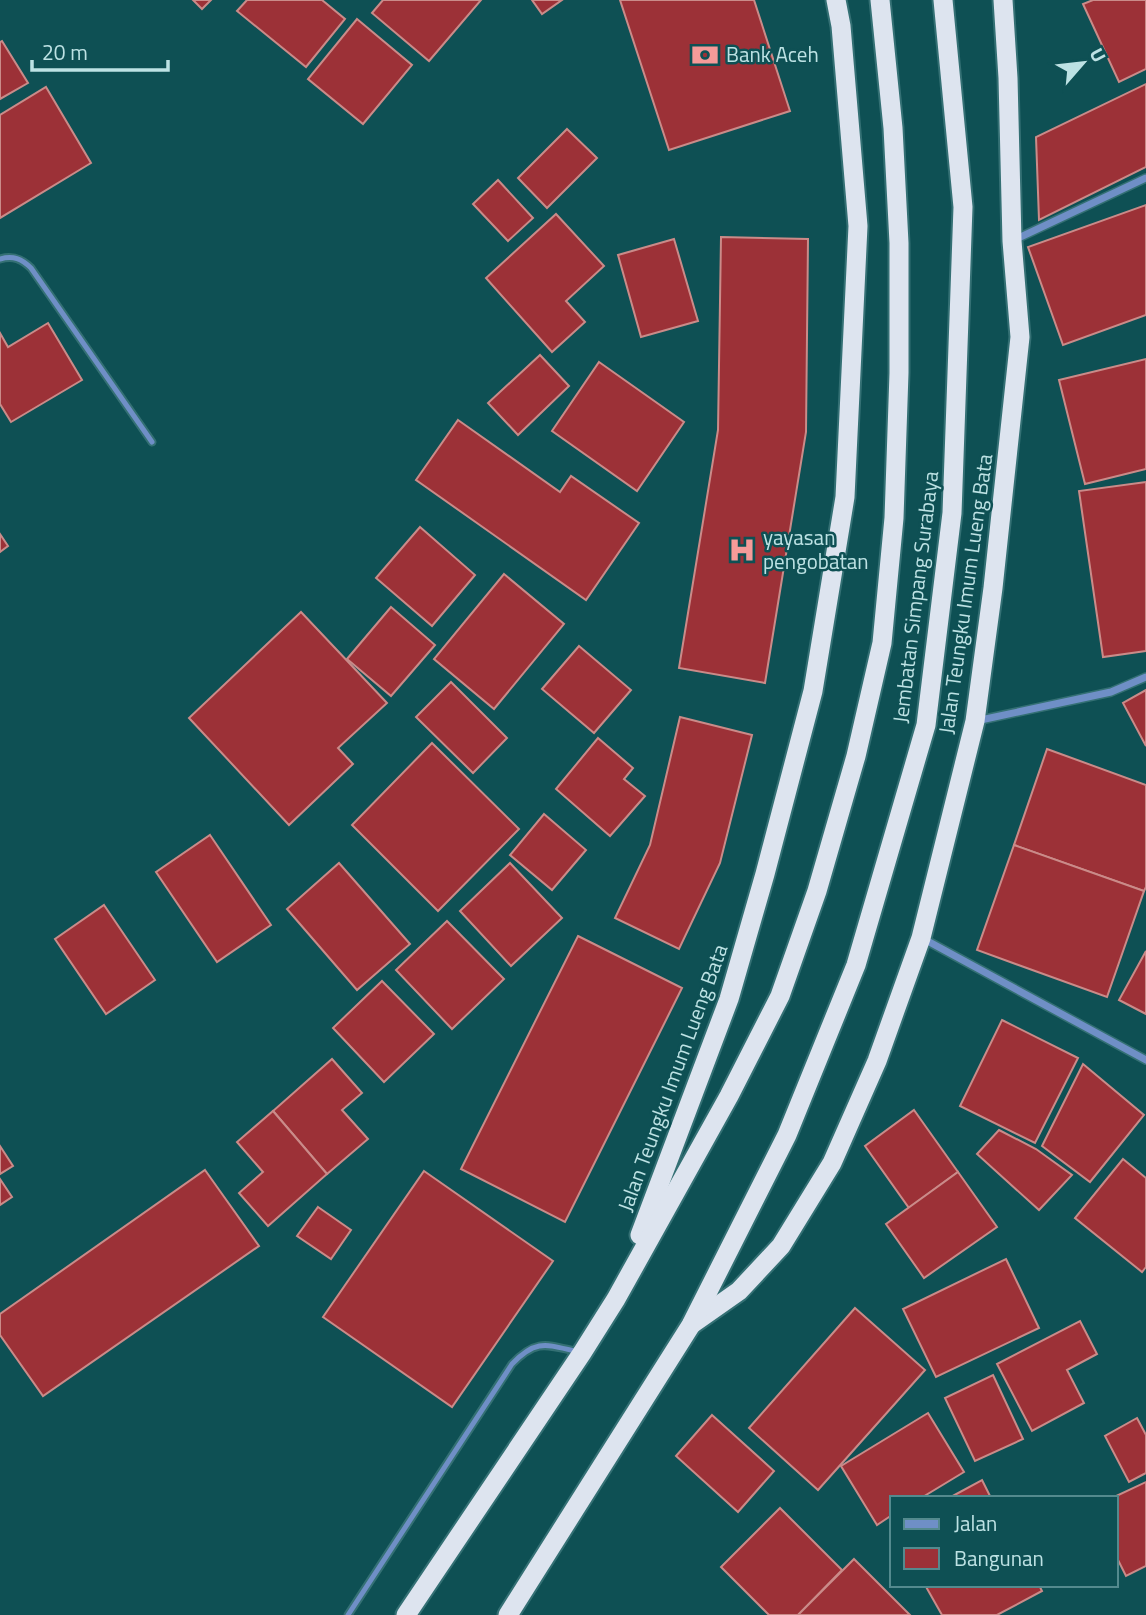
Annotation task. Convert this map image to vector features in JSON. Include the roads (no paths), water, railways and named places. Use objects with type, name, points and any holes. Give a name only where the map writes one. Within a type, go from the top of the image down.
[{"type":"highway","name":"Jalan Teungku Imum Lueng Bata","points":[[616,1299],[729,999],[813,691],[845,497],[859,226],[841,26],[836,0]]},
{"type":"highway","name":"Jembatan Simpang Surabaya","points":[[729,1096],[780,996],[817,891],[856,756],[882,643],[894,518],[899,373],[899,243],[893,128],[880,0]]},
{"type":"highway","name":"Jembatan Simpang Surabaya","points":[[787,1135],[856,965],[926,725],[952,513],[963,206],[943,0]]},
{"type":"highway","name":"Jalan Teungku Imum Lueng Bata","points":[[691,1325],[739,1291],[781,1246],[832,1163],[877,1061],[921,938],[975,721],[993,588],[1020,337],[1012,241],[1003,0]]},
{"type":"highway","name":"Jalan Teungku Imum Lueng Bata","points":[[406,1615],[616,1299],[729,1096]]},
{"type":"highway","name":"Jalan Teungku Imum Lueng Bata","points":[[508,1615],[691,1325],[787,1135]]},
{"type":"street","points":[[1012,241],[1146,177]]},
{"type":"street","points":[[975,721],[1111,692],[1146,677]]},
{"type":"street","points":[[921,938],[1146,1060]]},
{"type":"lane","points":[[0,259],[12,257],[22,260],[31,268],[152,442]]},
{"type":"lane","points":[[348,1615],[512,1364],[524,1352],[546,1345],[582,1353]]},
{"type":"place","name":"Bank Aceh","points":[[705,55]]},
{"type":"place","name":"yayasan pengobatan","points":[[742,550]]}]
